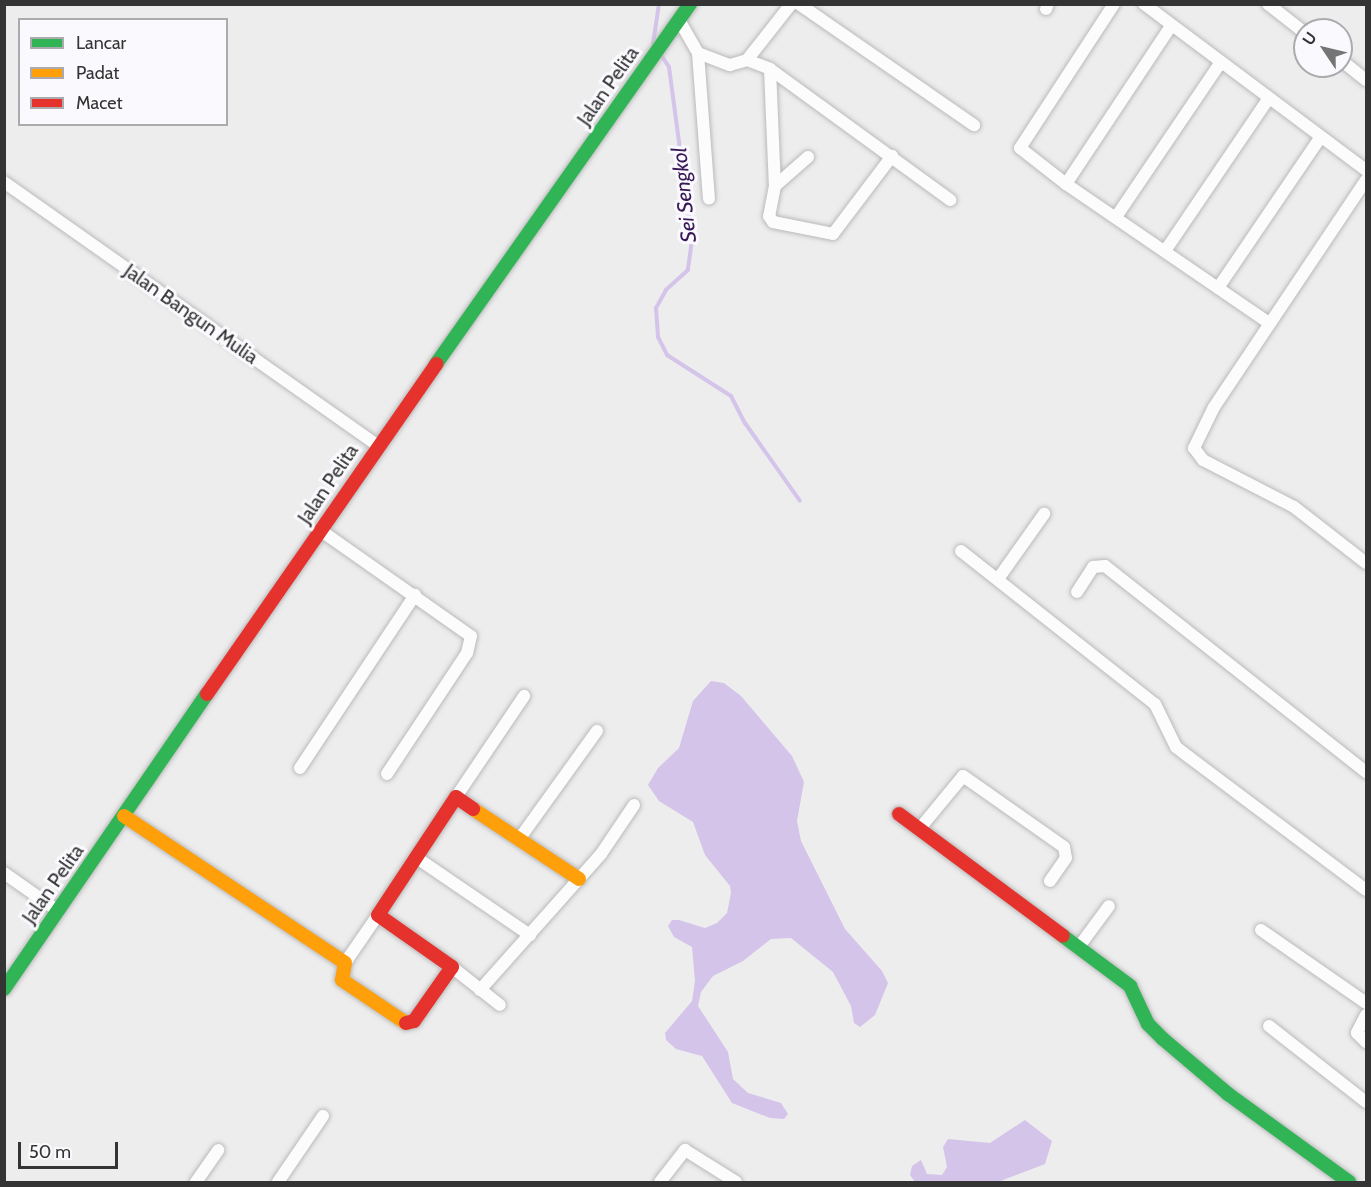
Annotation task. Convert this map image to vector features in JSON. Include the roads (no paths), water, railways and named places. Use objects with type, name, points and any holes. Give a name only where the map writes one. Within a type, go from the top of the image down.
[{"type":"street","name":"Jalan Pelita","points":[[4,989],[378,446],[690,4]]},
{"type":"street","points":[[698,53],[730,65],[747,60],[790,4]]},
{"type":"street","points":[[799,4],[974,125]]},
{"type":"street","points":[[1114,4],[1021,142],[1024,155],[1269,323]]},
{"type":"street","points":[[1144,4],[1320,138],[1366,170]]},
{"type":"street","points":[[1268,4],[1293,24]]},
{"type":"street","points":[[679,20],[698,53],[709,199]]},
{"type":"street","points":[[1066,184],[1171,26]]},
{"type":"street","points":[[747,60],[770,69],[950,200]]},
{"type":"street","points":[[1116,218],[1221,62]]},
{"type":"street","points":[[770,69],[775,186],[769,216],[773,222],[833,234],[892,156]]},
{"type":"street","points":[[1353,70],[1366,80]]},
{"type":"street","points":[[1165,251],[1269,98]]},
{"type":"street","points":[[1218,288],[1320,138]]},
{"type":"street","points":[[775,186],[808,157]]},
{"type":"street","points":[[1366,180],[1214,407],[1194,448],[1203,460],[1294,507],[1366,563]]},
{"type":"street","name":"Jalan Bangun Mulia","points":[[4,182],[378,446]]},
{"type":"street","points":[[998,579],[1044,514]]},
{"type":"street","points":[[320,530],[471,636],[472,642],[387,774]]},
{"type":"street","points":[[961,551],[1155,704],[1176,747],[1366,890]]},
{"type":"street","points":[[1077,592],[1093,567],[1105,566],[1366,772]]},
{"type":"street","points":[[300,768],[415,595]]},
{"type":"street","points":[[452,967],[414,1021],[403,1024],[342,980],[345,963],[524,696]]},
{"type":"street","points":[[520,838],[597,731]]},
{"type":"street","points":[[921,827],[963,776],[1064,847],[1066,858],[1050,880]]},
{"type":"street","points":[[456,797],[579,879]]},
{"type":"street","points":[[480,990],[579,879],[634,805]]},
{"type":"street","points":[[899,814],[921,827],[1130,986],[1148,1024],[1163,1039],[1228,1094],[1349,1182]]},
{"type":"street","points":[[124,816],[345,963]]},
{"type":"street","points":[[417,858],[530,935]]},
{"type":"street","points":[[4,873],[58,911]]},
{"type":"street","points":[[1078,948],[1109,906]]},
{"type":"street","points":[[378,915],[452,967],[500,1005]]},
{"type":"street","points":[[1262,930],[1366,1003]]},
{"type":"street","points":[[1366,1015],[1357,1034],[1366,1042]]},
{"type":"street","points":[[1269,1026],[1366,1102]]},
{"type":"street","points":[[278,1182],[323,1116]]},
{"type":"street","points":[[196,1182],[218,1150]]},
{"type":"street","points":[[660,1182],[685,1150],[736,1182]]},
{"type":"waterway","name":"Sei Sengkol","points":[[653,44],[659,4]]},
{"type":"waterway","name":"Sei Sengkol","points":[[661,55],[669,67],[692,240],[688,270],[666,290],[656,308],[658,337],[667,355],[731,396],[745,423],[800,501]]}]
